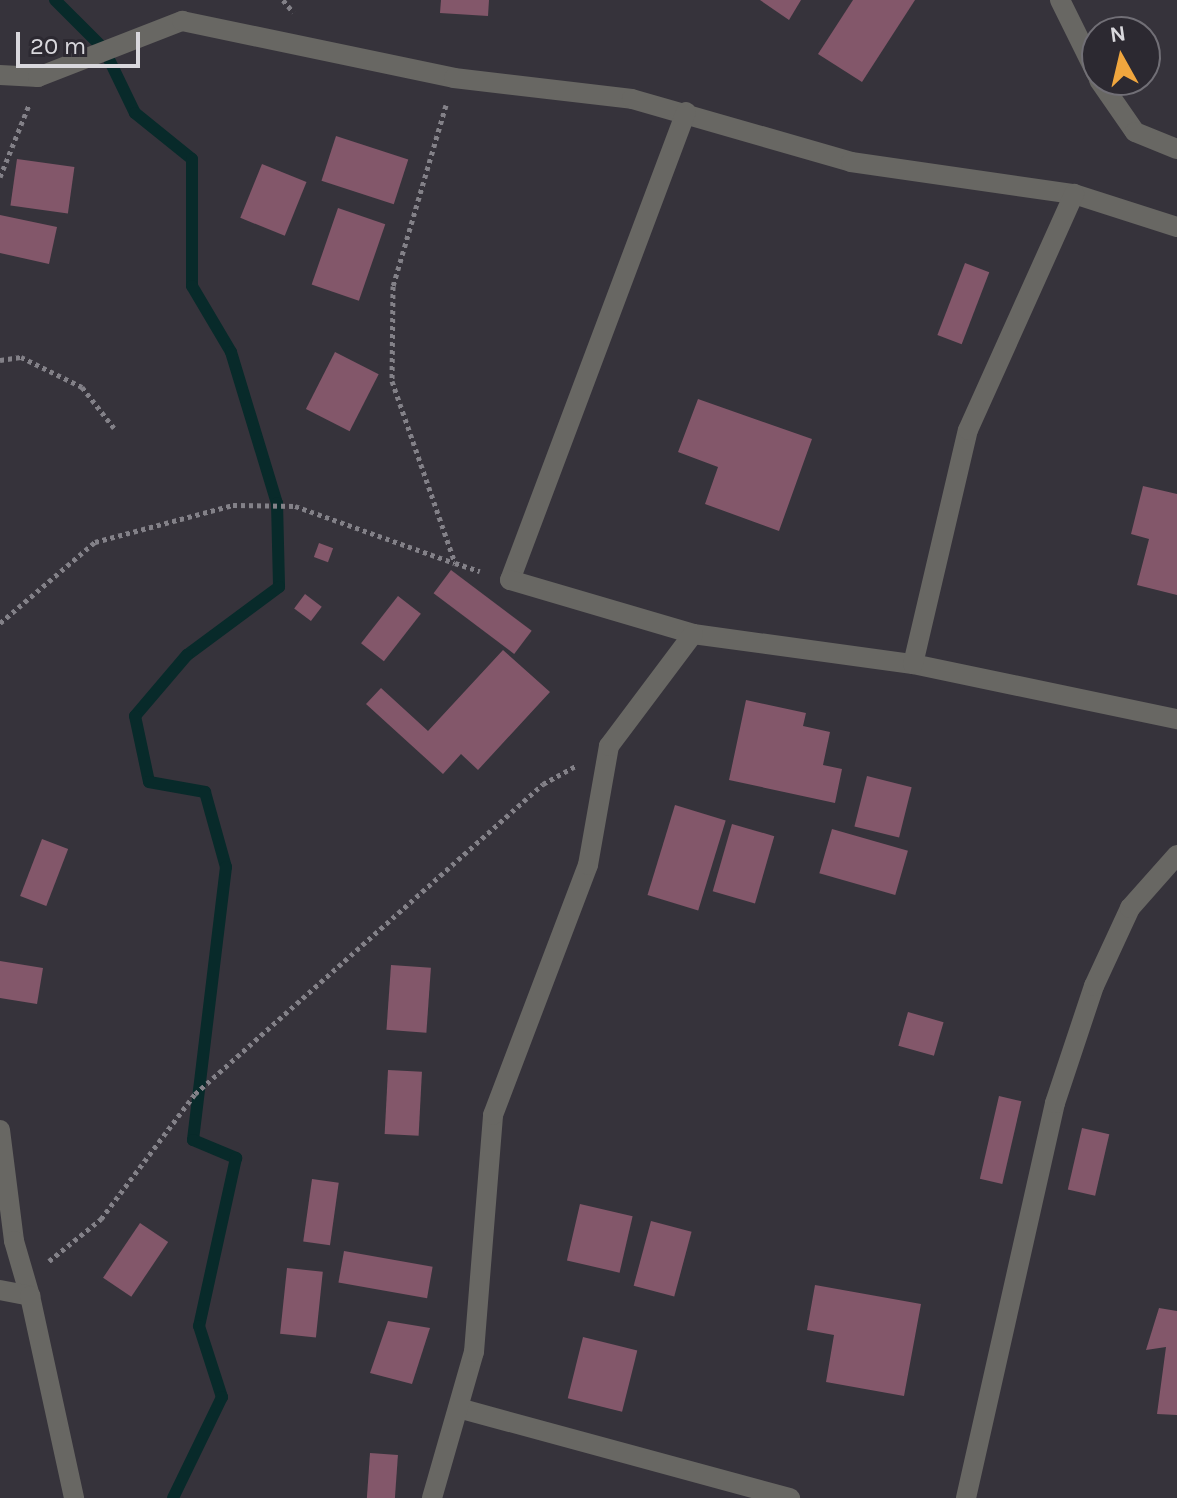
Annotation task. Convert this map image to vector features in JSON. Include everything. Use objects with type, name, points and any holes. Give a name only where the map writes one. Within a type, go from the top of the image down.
[{"type":"street","points":[[1060,0],[1081,43]]},
{"type":"street","points":[[0,75],[38,77],[182,21],[454,78],[632,99],[686,112],[851,162],[1074,194],[1177,227]]},
{"type":"street","points":[[1110,96],[1135,132],[1177,149]]},
{"type":"street","points":[[686,112],[510,580],[693,634],[913,664],[1177,719]]},
{"type":"street","points":[[913,664],[968,430],[1074,194]]},
{"type":"street","points":[[432,1498],[462,1409],[475,1337],[493,1115],[584,879],[609,746],[693,634]]},
{"type":"street","points":[[966,1498],[1055,1103],[1094,986],[1130,908],[1177,855]]},
{"type":"street","points":[[0,1130],[28,1287],[74,1498]]},
{"type":"street","points":[[0,1290],[28,1287]]},
{"type":"street","points":[[462,1409],[790,1498]]},
{"type":"path","points":[[0,177],[38,77]]},
{"type":"path","points":[[454,78],[393,286],[392,381],[455,563]]},
{"type":"path","points":[[0,360],[21,357],[82,387],[114,428]]},
{"type":"path","points":[[0,623],[95,542],[233,505],[295,506],[510,580]]},
{"type":"path","points":[[28,1287],[101,1219],[195,1094],[543,784],[609,746]]},
{"type":"building","points":[[441,0],[489,0],[488,16],[440,13]]},
{"type":"building","points":[[760,0],[801,0],[789,20]]},
{"type":"building","points":[[853,0],[915,0],[862,82],[818,54]]},
{"type":"building","points":[[336,136],[408,159],[394,204],[321,181]]},
{"type":"building","points":[[17,159],[74,167],[68,214],[10,206]]},
{"type":"building","points":[[262,164],[307,182],[285,236],[240,218]]},
{"type":"building","points":[[338,208],[385,224],[359,301],[312,285]]},
{"type":"building","points":[[0,215],[57,227],[49,264],[0,253]]},
{"type":"building","points":[[965,263],[989,272],[962,344],[937,335]]},
{"type":"building","points":[[335,352],[379,374],[350,431],[306,409]]},
{"type":"building","points":[[698,399],[812,439],[779,531],[705,504],[718,467],[678,452]]},
{"type":"building","points":[[1143,486],[1177,494],[1177,595],[1137,585],[1149,539],[1131,534]]},
{"type":"building","points":[[319,543],[333,548],[328,562],[314,557]]},
{"type":"building","points":[[451,570],[532,631],[514,654],[434,593]]},
{"type":"building","points":[[305,594],[322,607],[311,621],[294,608]]},
{"type":"building","points":[[398,596],[421,614],[384,661],[361,643]]},
{"type":"building","points":[[503,650],[550,692],[478,770],[461,754],[443,774],[366,704],[381,688],[428,731]]},
{"type":"building","points":[[746,700],[806,713],[803,726],[830,732],[823,765],[842,769],[835,803],[729,780]]},
{"type":"building","points":[[867,776],[912,787],[899,838],[854,826]]},
{"type":"building","points":[[675,805],[726,820],[698,910],[648,895]]},
{"type":"building","points":[[732,824],[774,836],[755,903],[713,891]]},
{"type":"building","points":[[832,829],[908,851],[895,895],[819,873]]},
{"type":"building","points":[[42,839],[68,849],[46,906],[20,896]]},
{"type":"building","points":[[0,961],[43,968],[37,1004],[0,998]]},
{"type":"building","points":[[391,965],[431,968],[426,1033],[386,1030]]},
{"type":"building","points":[[908,1012],[944,1022],[934,1056],[898,1046]]},
{"type":"building","points":[[388,1070],[422,1072],[419,1136],[385,1134]]},
{"type":"building","points":[[999,1096],[1021,1101],[1002,1184],[980,1179]]},
{"type":"building","points":[[1082,1128],[1109,1134],[1095,1196],[1068,1189]]},
{"type":"building","points":[[312,1179],[339,1183],[330,1245],[303,1241]]},
{"type":"building","points":[[580,1204],[633,1216],[620,1273],[567,1261]]},
{"type":"building","points":[[651,1221],[692,1232],[674,1297],[634,1286]]},
{"type":"building","points":[[140,1223],[168,1242],[131,1297],[103,1278]]},
{"type":"building","points":[[344,1251],[433,1267],[427,1298],[338,1283]]},
{"type":"building","points":[[287,1268],[323,1272],[316,1337],[280,1334]]},
{"type":"building","points":[[815,1285],[921,1304],[904,1396],[826,1382],[834,1335],[807,1330]]},
{"type":"building","points":[[1159,1308],[1177,1311],[1177,1415],[1157,1414],[1166,1347],[1146,1350]]},
{"type":"building","points":[[388,1321],[430,1328],[412,1384],[370,1373]]},
{"type":"building","points":[[583,1337],[637,1351],[622,1412],[568,1398]]},
{"type":"building","points":[[370,1453],[398,1455],[395,1498],[367,1498]]},
{"type":"waterway","points":[[55,0],[104,49],[135,113],[192,159],[192,286],[231,352],[277,503],[279,587],[187,655],[135,716],[149,782],[205,792],[226,867],[193,1140],[236,1158],[199,1326],[222,1397],[173,1498]]}]
